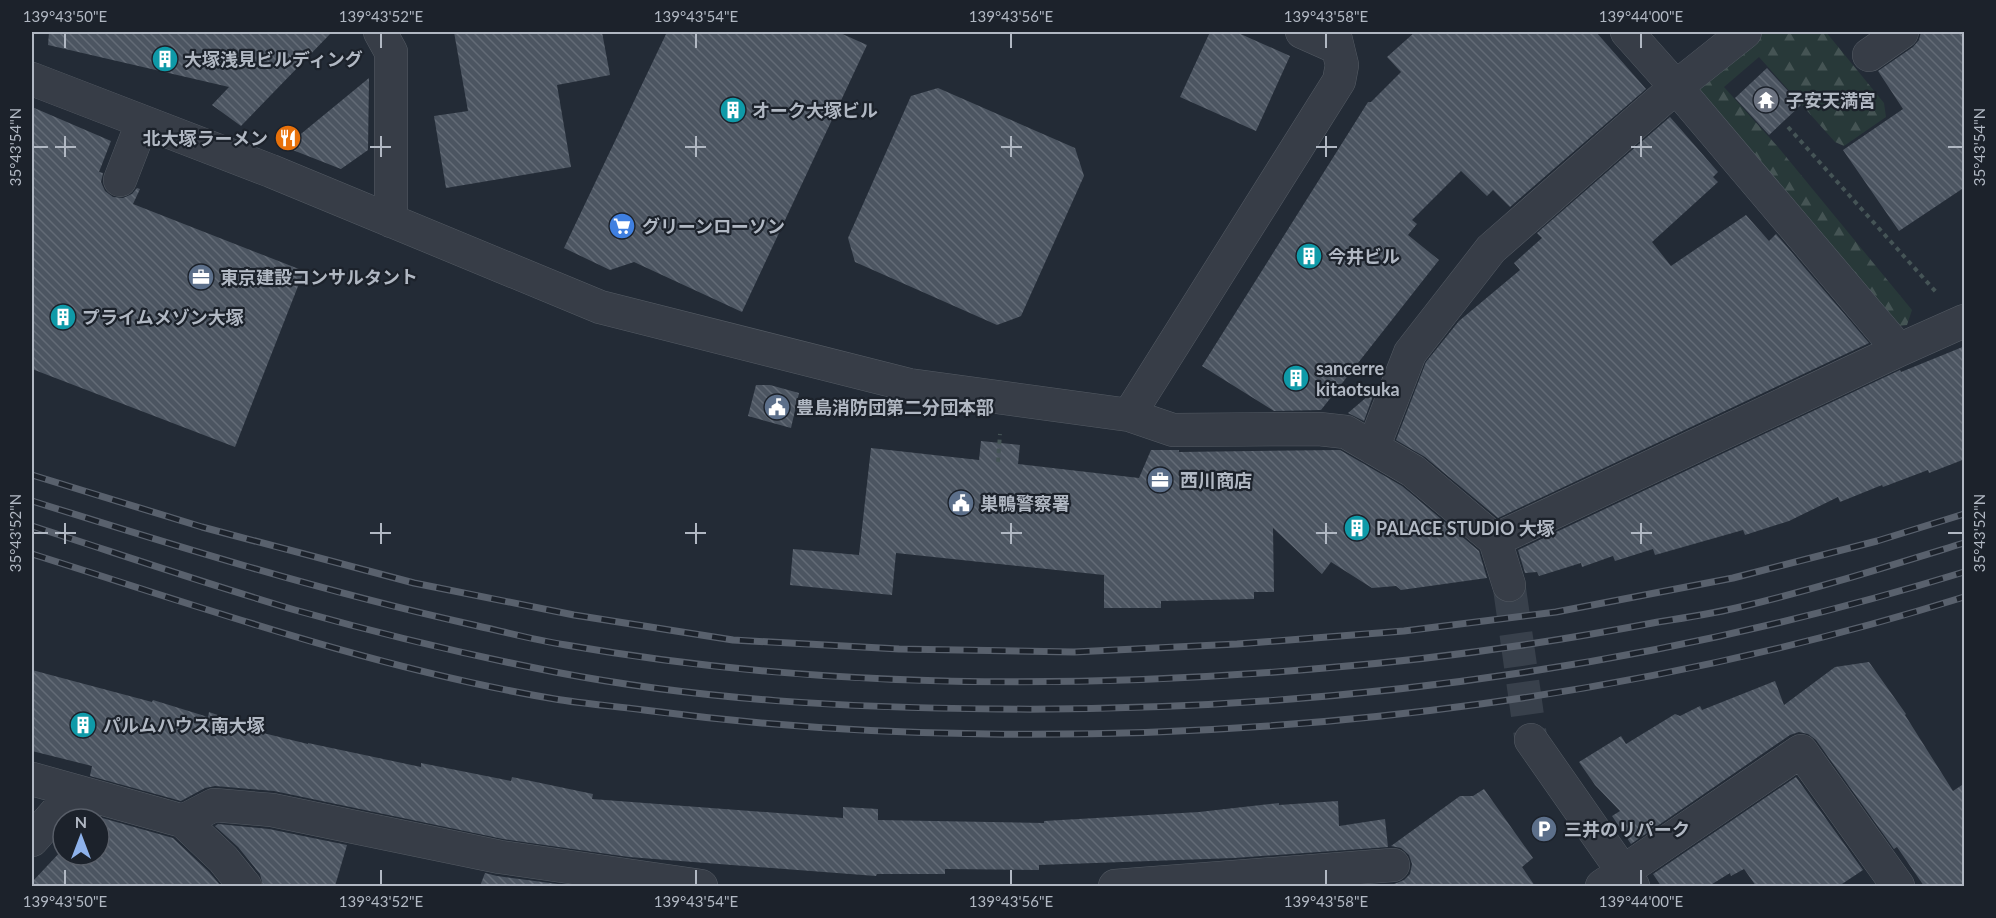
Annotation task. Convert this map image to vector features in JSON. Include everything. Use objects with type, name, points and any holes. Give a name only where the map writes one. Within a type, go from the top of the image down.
[{"type":"street","points":[[380,32],[391,52],[391,221]]},
{"type":"street","points":[[1129,415],[1339,81],[1342,65],[1336,40],[1302,32]]},
{"type":"street","points":[[1626,32],[1676,87],[1899,350]]},
{"type":"street","points":[[1373,448],[1410,353],[1491,249],[1676,87],[1745,32]]},
{"type":"street","points":[[1869,55],[1902,32]]},
{"type":"street","points":[[32,79],[271,171],[600,307],[909,385],[1129,415],[1173,430],[1319,429],[1346,432],[1413,471],[1495,540],[1509,585]]},
{"type":"street","points":[[120,180],[142,123]]},
{"type":"street","points":[[1495,540],[1964,321]]},
{"type":"street","points":[[1531,740],[1619,881],[1801,751],[1898,886]]},
{"type":"street","points":[[32,778],[183,821],[223,859],[245,886]]},
{"type":"street","points":[[32,840],[75,791]]},
{"type":"street","points":[[183,821],[214,805],[272,810],[500,857],[631,881],[701,886]]},
{"type":"street","points":[[1115,886],[1258,881],[1393,865]]},
{"type":"path","points":[[1788,127],[1964,321]]},
{"type":"green space","points":[[1744,32],[1826,32],[1884,103],[1886,117],[1844,146],[1835,142],[1759,57],[1724,87],[1778,147],[1912,310],[1907,325],[1893,327],[1684,79]]},
{"type":"building","points":[[49,32],[332,32],[241,126],[212,105],[229,87],[48,45]]},
{"type":"building","points":[[454,32],[602,32],[610,75],[557,85],[571,167],[446,188],[434,116],[468,111]]},
{"type":"building","name":"オーク大塚ビル","points":[[667,32],[838,32],[867,45],[742,312],[634,262],[610,270],[564,248]]},
{"type":"building","points":[[1210,32],[1236,32],[1290,56],[1256,131],[1180,97]]},
{"type":"building","points":[[1415,32],[1596,32],[1646,89],[1510,207],[1493,190],[1487,196],[1461,171],[1412,220],[1417,224],[1408,235],[1439,260],[1321,410],[1274,411],[1202,366],[1368,102],[1371,102],[1401,72],[1387,57]]},
{"type":"building","points":[[1921,32],[1965,32],[1965,187],[1899,231],[1843,150],[1903,109],[1878,71],[1913,47],[1919,40]]},
{"type":"building","points":[[1767,68],[1801,105],[1769,135],[1735,98]]},
{"type":"building","points":[[369,78],[368,150],[341,169],[285,147]]},
{"type":"building","points":[[938,88],[1075,148],[1084,176],[1021,316],[997,325],[855,262],[848,238],[911,96]]},
{"type":"building","points":[[32,107],[111,141],[99,172],[103,173],[101,182],[105,191],[113,197],[123,198],[132,194],[137,188],[140,189],[133,204],[304,271],[235,447],[32,369]]},
{"type":"building","points":[[1670,117],[1718,172],[1713,177],[1718,182],[1652,242],[1671,266],[1746,215],[1769,241],[1776,234],[1869,343],[1498,518],[1425,457],[1396,440],[1426,362],[1459,321],[1520,270],[1514,263],[1542,238],[1537,233]]},
{"type":"building","points":[[1965,346],[1965,459],[1929,473],[1928,470],[1883,487],[1882,485],[1840,502],[1838,497],[1789,521],[1745,535],[1743,530],[1655,555],[1653,549],[1615,561],[1613,556],[1582,567],[1581,563],[1539,576],[1537,572],[1525,573],[1518,550],[1900,370],[1901,372]]},
{"type":"building","points":[[756,385],[770,385],[799,393],[791,428],[748,416]]},
{"type":"building","points":[[1375,390],[1364,421],[1348,413]]},
{"type":"building","points":[[981,441],[1020,445],[1018,464],[1139,478],[1151,450],[1179,450],[1179,452],[1340,450],[1402,486],[1479,551],[1487,578],[1401,590],[1396,586],[1372,588],[1331,562],[1322,574],[1273,528],[1274,592],[1254,592],[1254,599],[1161,601],[1161,608],[1104,608],[1104,575],[896,553],[892,595],[790,585],[793,549],[859,555],[871,448],[979,460]]},
{"type":"building","points":[[1869,662],[1906,714],[1953,791],[1965,783],[1965,886],[1924,886],[1897,847],[1894,849],[1816,740],[1808,734],[1799,732],[1790,735],[1631,844],[1612,816],[1620,811],[1595,785],[1579,762],[1621,736],[1626,744],[1675,714],[1680,716],[1700,706],[1702,710],[1775,681],[1784,705],[1835,667]]},
{"type":"building","points":[[32,670],[152,702],[153,700],[208,717],[209,712],[244,724],[243,728],[308,744],[421,767],[421,763],[511,781],[512,777],[593,794],[592,799],[843,818],[843,807],[878,809],[878,820],[1044,823],[1044,821],[1199,812],[1279,803],[1279,805],[1338,801],[1339,826],[1385,819],[1388,847],[1234,858],[1039,865],[1039,870],[945,869],[945,874],[877,874],[876,876],[629,857],[503,839],[274,791],[215,786],[205,788],[181,801],[90,776],[92,766],[32,751]]},
{"type":"building","points":[[1796,777],[1863,870],[1839,886],[1756,886],[1744,869],[1731,876],[1730,873],[1709,886],[1661,886],[1653,874]]},
{"type":"building","points":[[1484,789],[1533,858],[1522,867],[1535,886],[1357,886],[1394,884],[1404,880],[1410,874],[1412,864],[1409,855],[1401,848],[1391,846],[1460,796],[1473,796]]},
{"type":"building","points":[[111,820],[173,838],[221,886],[32,886],[32,882],[51,862],[51,867],[111,867]]},
{"type":"building","points":[[218,824],[269,829],[347,845],[335,886],[263,886],[260,874],[238,847],[215,826]]},
{"type":"building","points":[[485,873],[497,876],[573,886],[480,886]]},
{"type":"tunnel","points":[[1509,585],[1531,740]]},
{"type":"railway","points":[[32,475],[202,527],[414,583],[574,615],[733,640],[899,649],[1074,652],[1237,644],[1404,631],[1556,612],[1733,578],[1877,541],[1964,514]]},
{"type":"railway","points":[[32,501],[304,582],[542,641],[660,660],[755,670],[945,681],[1040,682],[1230,675],[1409,660],[1492,649],[1575,637],[1736,608],[1822,586],[1964,543]]},
{"type":"railway","points":[[32,526],[295,610],[490,659],[610,682],[720,696],[887,707],[1121,708],[1243,702],[1366,692],[1487,678],[1608,658],[1728,634],[1846,606],[1964,572]]},
{"type":"railway","points":[[32,554],[291,636],[422,671],[566,701],[730,720],[816,727],[989,734],[1112,733],[1236,728],[1359,718],[1482,704],[1604,684],[1725,660],[1845,631],[1964,597]]},
{"type":"place","name":"大塚浅見ビルディング","points":[[165,59]]},
{"type":"place","name":"子安天満宮","points":[[1766,100]]},
{"type":"place","name":"オーク大塚ビル","points":[[733,110]]},
{"type":"place","name":"北大塚ラーメン","points":[[288,138]]},
{"type":"place","name":"グリーンローソン","points":[[622,226]]},
{"type":"place","name":"今井ビル","points":[[1309,256]]},
{"type":"place","name":"東京建設コンサルタント","points":[[201,277]]},
{"type":"place","name":"プライムメゾン大塚","points":[[63,317]]},
{"type":"place","name":"sancerre kitaotsuka","points":[[1296,378]]},
{"type":"place","name":"豊島消防団第二分団本部","points":[[777,407]]},
{"type":"place","name":"西川商店","points":[[1160,480]]},
{"type":"place","name":"巣鴨警察署","points":[[961,503]]},
{"type":"place","name":"PALACE STUDIO 大塚","points":[[1357,528]]},
{"type":"place","name":"パルムハウス南大塚","points":[[83,725]]},
{"type":"place","name":"三井のリパーク","points":[[1544,829]]}]
